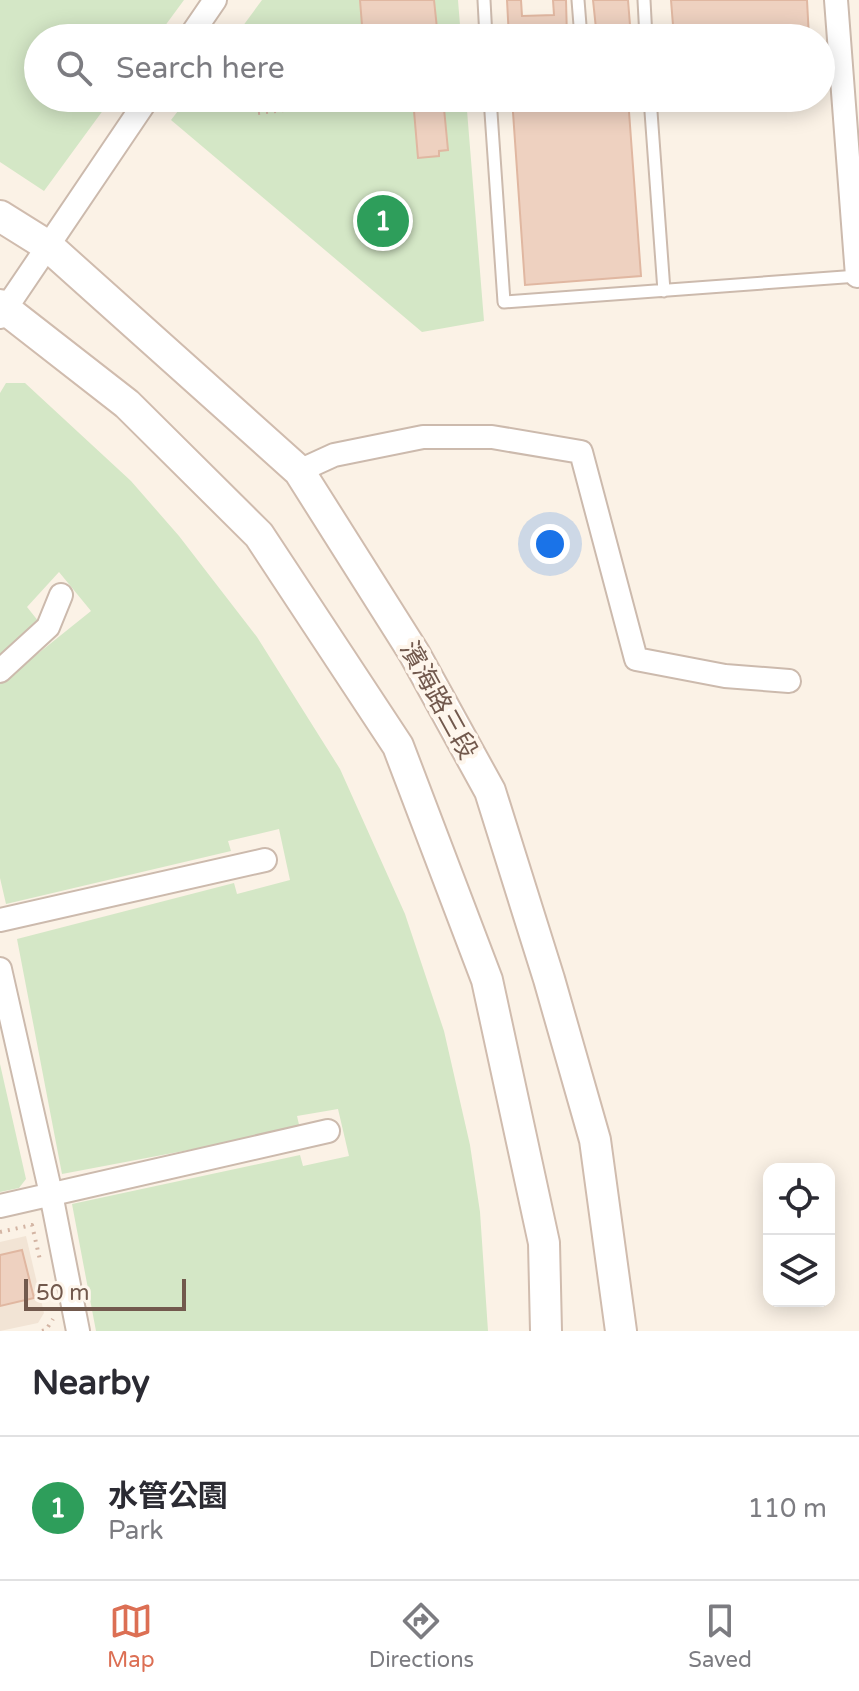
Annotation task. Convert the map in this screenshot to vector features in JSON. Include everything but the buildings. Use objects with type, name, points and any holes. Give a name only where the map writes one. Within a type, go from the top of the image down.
[{"type":"street","points":[[199,24],[215,0]]},
{"type":"street","points":[[836,0],[858,276]]},
{"type":"street","points":[[139,112],[2,310],[127,404],[259,535],[398,746],[487,980],[544,1243],[546,1331]]},
{"type":"street","name":"濱海路三段","points":[[0,216],[48,246],[299,471],[414,653],[490,791],[549,979],[595,1140],[621,1331]]},
{"type":"street","points":[[299,471],[334,455],[423,437],[492,437],[581,452],[636,659],[725,676],[789,681]]},
{"type":"street","points":[[0,671],[48,627],[61,595]]},
{"type":"street","points":[[0,920],[265,860]]},
{"type":"street","points":[[0,969],[51,1194],[78,1331]]},
{"type":"street","points":[[0,1206],[328,1131]]},
{"type":"lane","points":[[484,0],[485,24]]},
{"type":"lane","points":[[578,0],[580,24]]},
{"type":"lane","points":[[644,0],[645,24]]},
{"type":"lane","points":[[491,112],[504,302],[858,276]]},
{"type":"lane","points":[[651,112],[664,291]]},
{"type":"path","points":[[258,113],[267,112]]},
{"type":"path","points":[[0,1232],[32,1225],[41,1266]]},
{"type":"path","points":[[42,1331],[54,1321],[50,1307]]},
{"type":"shaded area","points":[[26,1236],[44,1313],[38,1323],[0,1331],[0,1242]]},
{"type":"green space","points":[[0,0],[184,0],[166,24],[24,24],[24,112],[102,112],[44,191],[0,162]]},
{"type":"green space","points":[[262,0],[458,0],[460,24],[244,24]]},
{"type":"green space","points":[[177,112],[467,112],[484,321],[422,332],[171,120]]},
{"type":"green space","points":[[6,383],[25,383],[131,481],[179,536],[257,637],[340,769],[405,914],[444,1031],[470,1145],[480,1212],[488,1331],[96,1331],[72,1204],[300,1155],[303,1166],[349,1156],[338,1109],[297,1116],[300,1129],[62,1174],[17,939],[234,883],[237,894],[290,880],[279,829],[228,841],[231,851],[6,904],[0,878],[0,684],[91,611],[59,572],[27,607],[39,622],[0,656],[0,393]]},
{"type":"green space","points":[[0,1064],[26,1179],[19,1188],[0,1192]]},
{"type":"place","name":"水管公園","points":[[383,221]]}]
